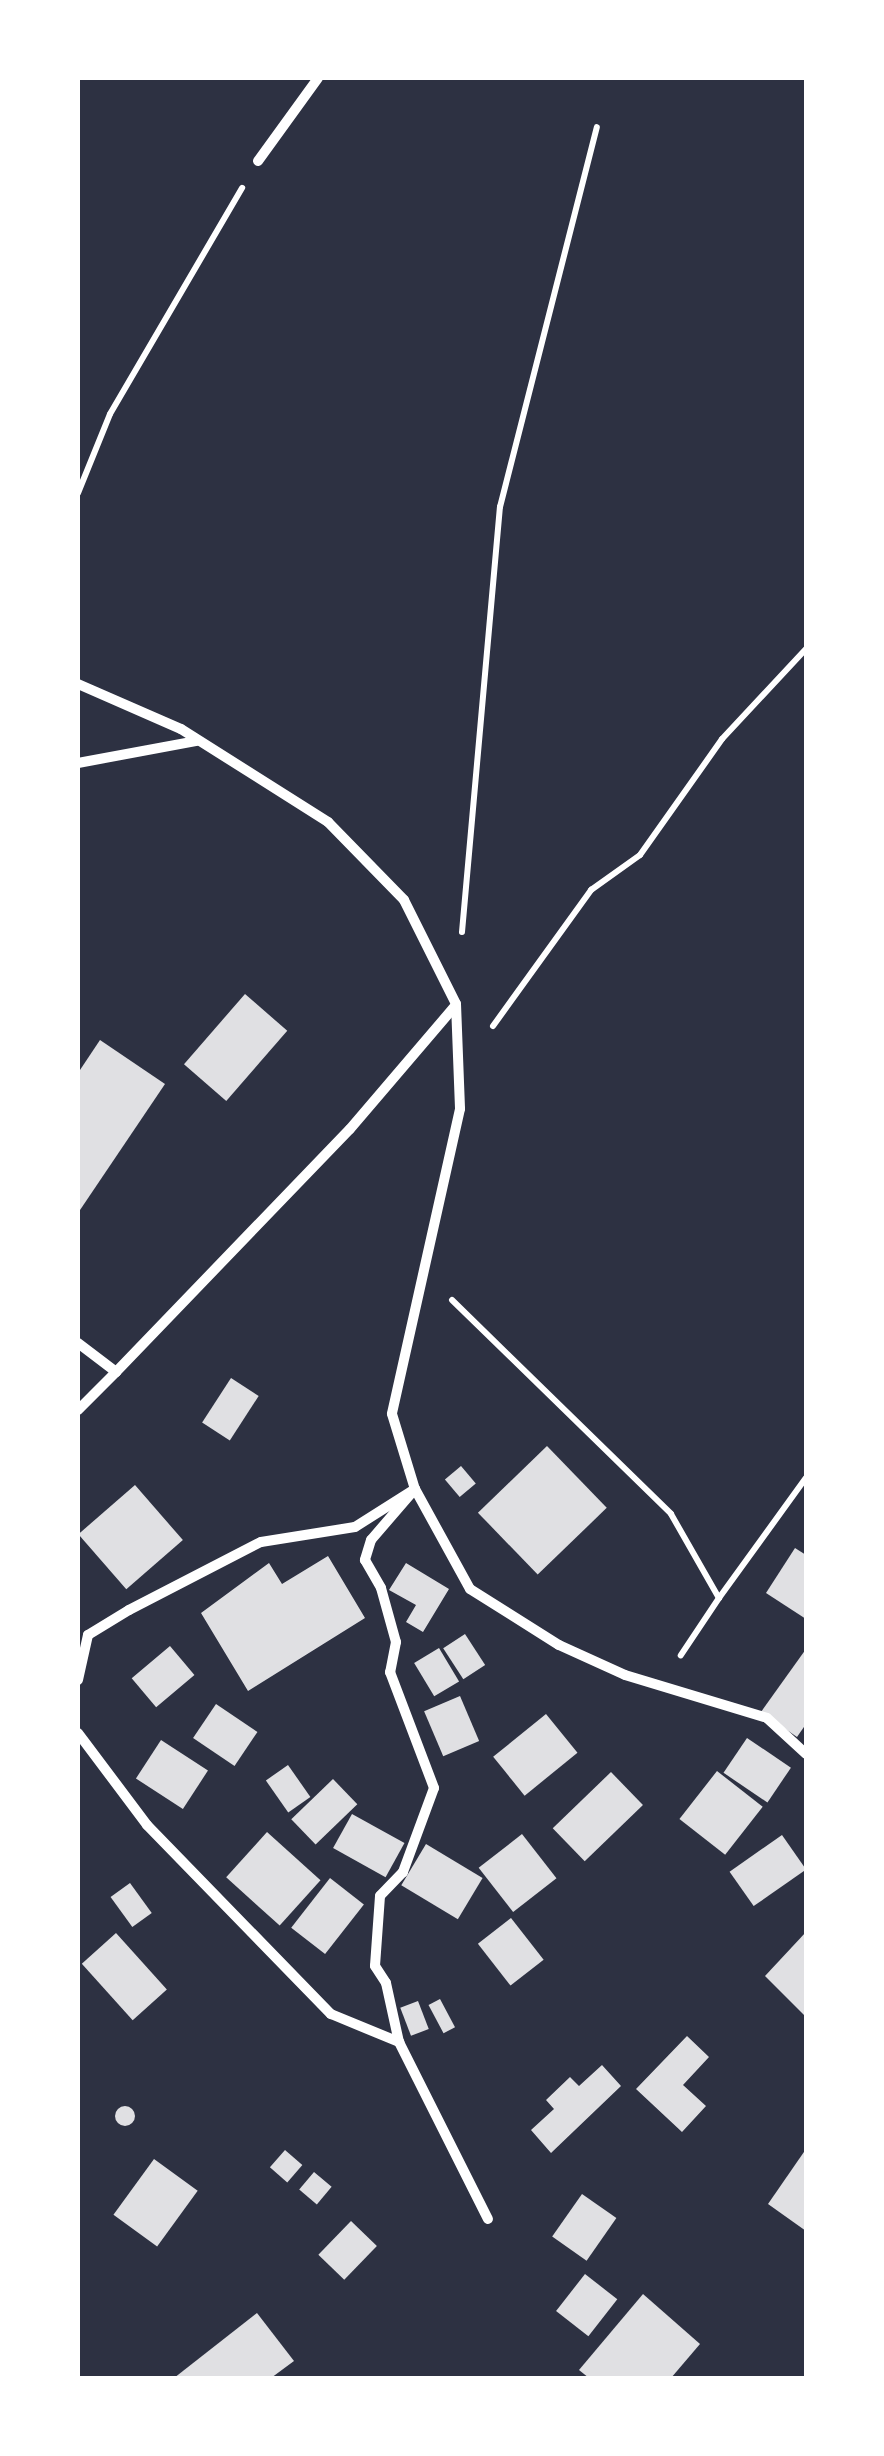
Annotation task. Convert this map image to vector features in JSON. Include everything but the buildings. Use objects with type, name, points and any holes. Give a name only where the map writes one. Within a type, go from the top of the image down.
[{"type":"street","points":[[258,162],[318,78]]},
{"type":"street","points":[[78,684],[198,740],[328,822],[404,900],[456,1004],[460,1110],[392,1414],[415,1489],[470,1589],[559,1644],[675,1691],[767,1718],[806,1754]]},
{"type":"street","points":[[78,763],[198,740]]},
{"type":"street","points":[[78,1410],[350,1129],[456,1004]]},
{"type":"street","points":[[78,1343],[116,1372]]},
{"type":"street","points":[[78,1680],[88,1635],[129,1610],[261,1542],[355,1527],[415,1489]]},
{"type":"street","points":[[415,1489],[372,1540],[365,1560],[393,1629],[390,1672],[434,1788],[403,1872],[380,1896],[375,1974],[386,1984],[400,2042],[488,2219]]},
{"type":"street","points":[[78,1734],[148,1825],[330,2014],[400,2042]]},
{"type":"path","points":[[456,1004],[500,507],[597,126]]},
{"type":"path","points":[[78,493],[110,414],[258,162]]},
{"type":"path","points":[[456,1077],[591,890],[640,856],[722,738],[806,649]]},
{"type":"path","points":[[426,1274],[671,1514],[719,1598]]},
{"type":"path","points":[[675,1691],[668,1676],[806,1478]]}]
